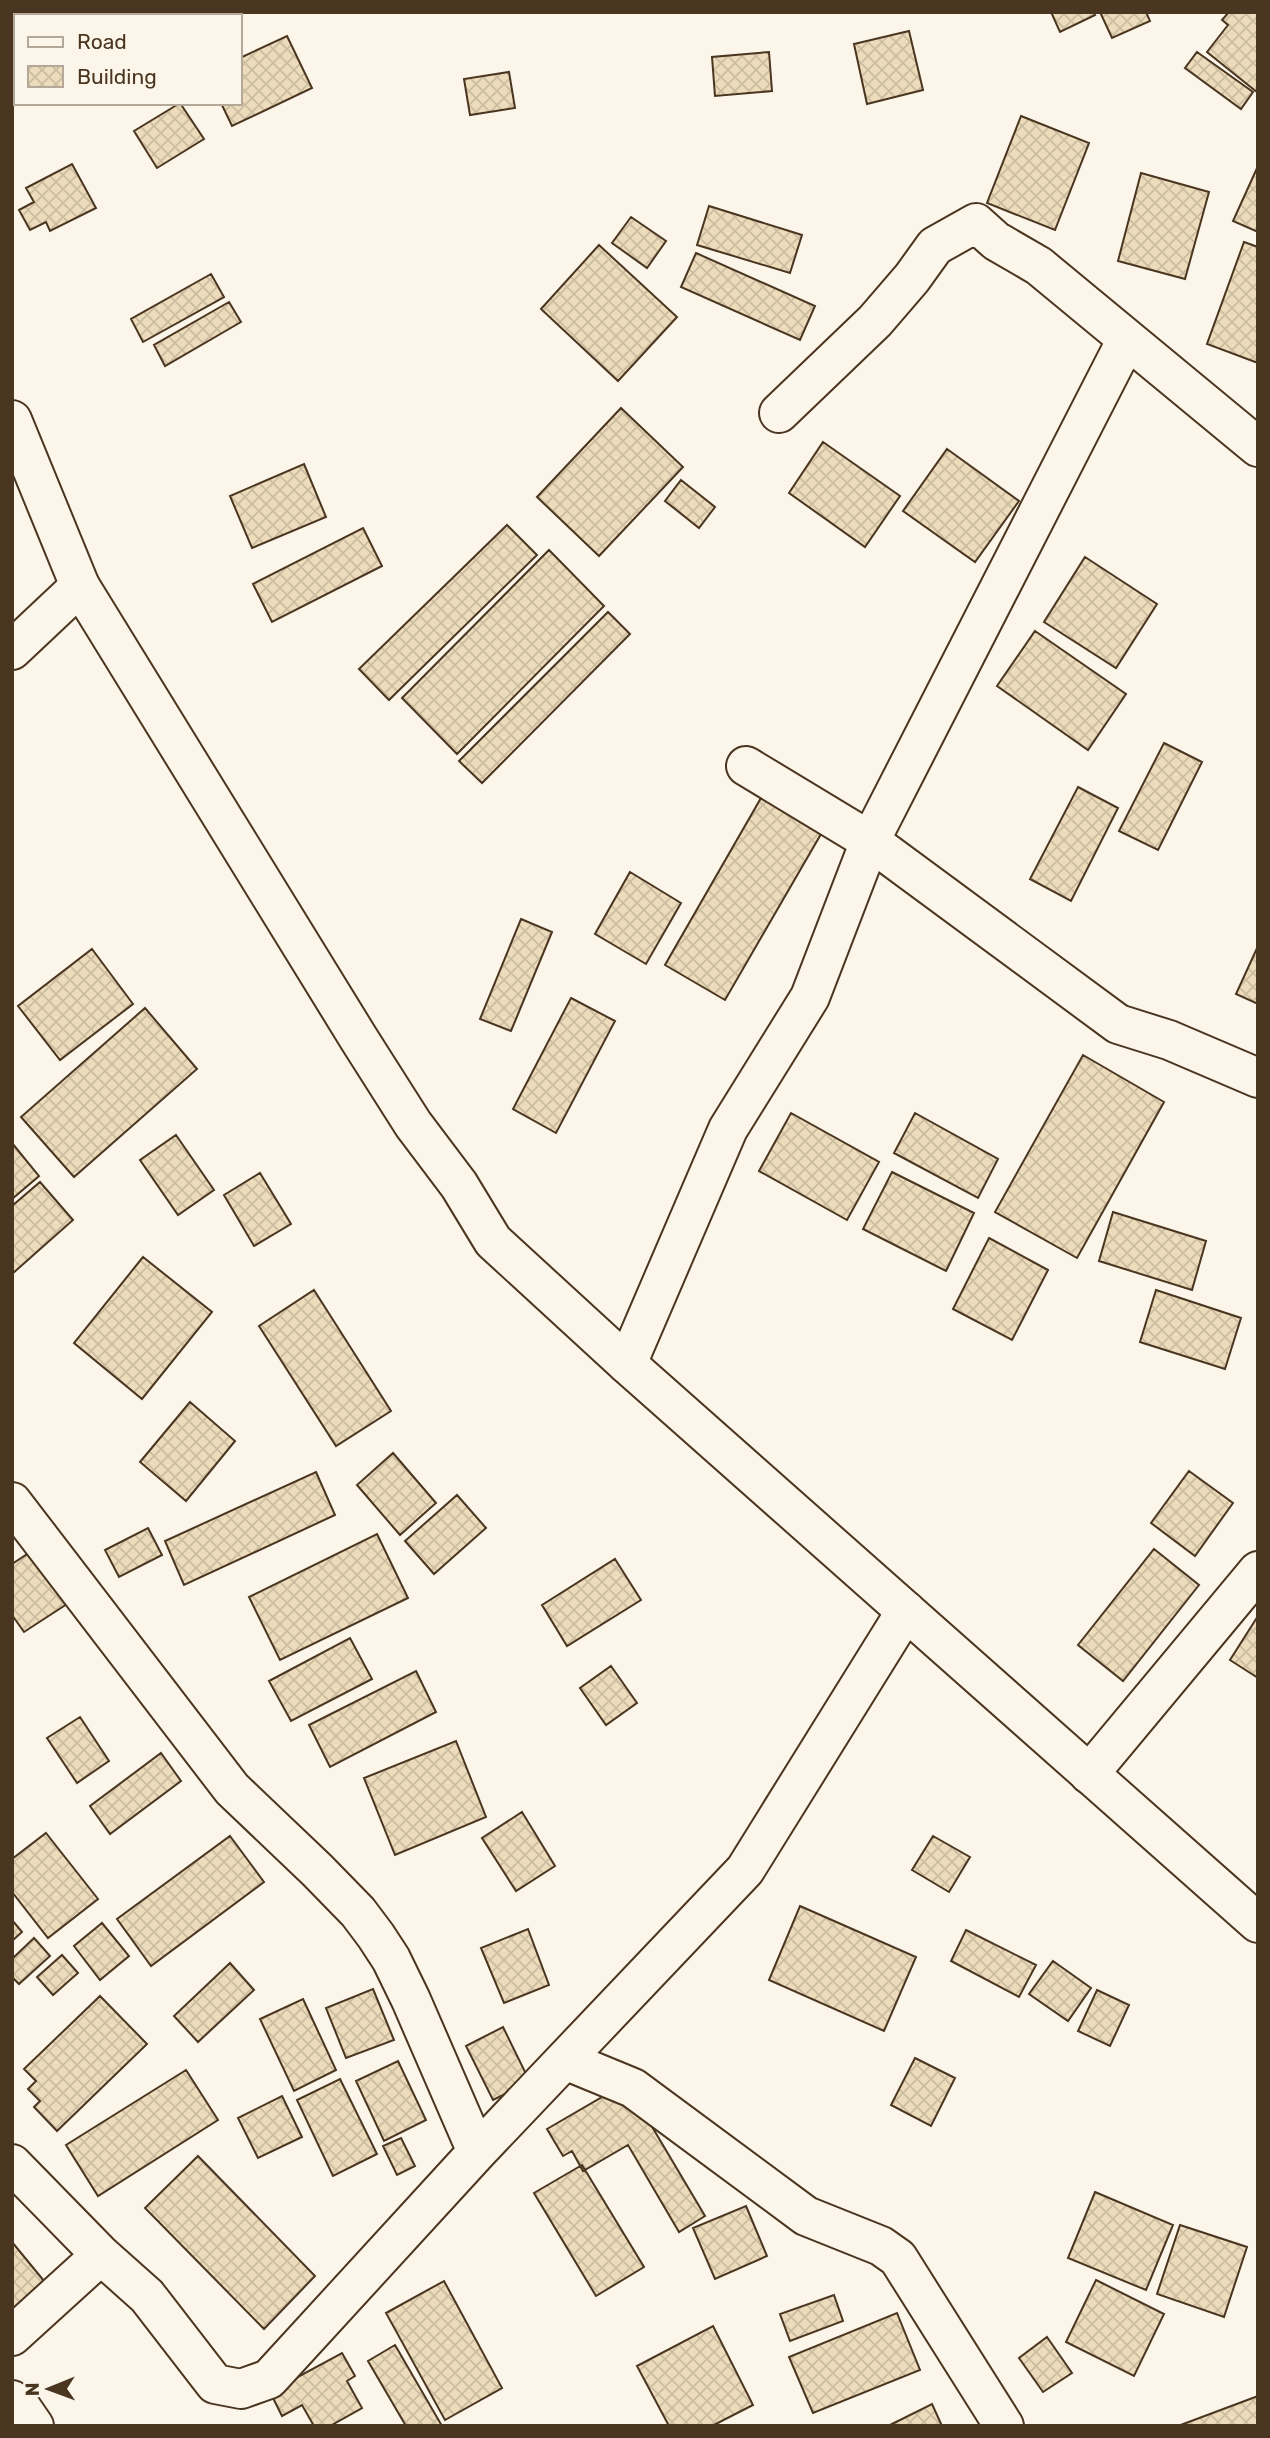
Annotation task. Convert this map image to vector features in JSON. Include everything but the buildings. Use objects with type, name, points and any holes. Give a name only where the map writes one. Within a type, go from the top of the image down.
[{"type":"street","points":[[779,413],[875,321],[935,246],[976,223],[996,241],[1039,266],[1258,447]]},
{"type":"street","points":[[627,1364],[728,1129],[810,997],[870,841],[1127,339]]},
{"type":"street","points":[[12,420],[80,586],[359,1039],[413,1124],[459,1185],[493,1241],[627,1364],[1258,1923]]},
{"type":"street","points":[[12,650],[80,586]]},
{"type":"street","points":[[746,766],[870,841],[1118,1024],[1169,1040],[1258,1078]]},
{"type":"street","points":[[12,1502],[232,1789],[317,1870],[358,1912],[376,1936],[391,1959],[411,2000],[477,2152]]},
{"type":"street","points":[[1089,1774],[1258,1571]]},
{"type":"street","points":[[12,2164],[101,2255],[148,2296],[215,2384],[241,2389],[269,2379],[477,2152],[746,1870],[906,1611]]},
{"type":"street","points":[[565,2060],[633,2088],[806,2216],[881,2246],[898,2258],[1004,2426]]},
{"type":"street","points":[[12,2336],[101,2255]]},
{"type":"street","points":[[12,2400],[21,2407],[34,2426]]}]
